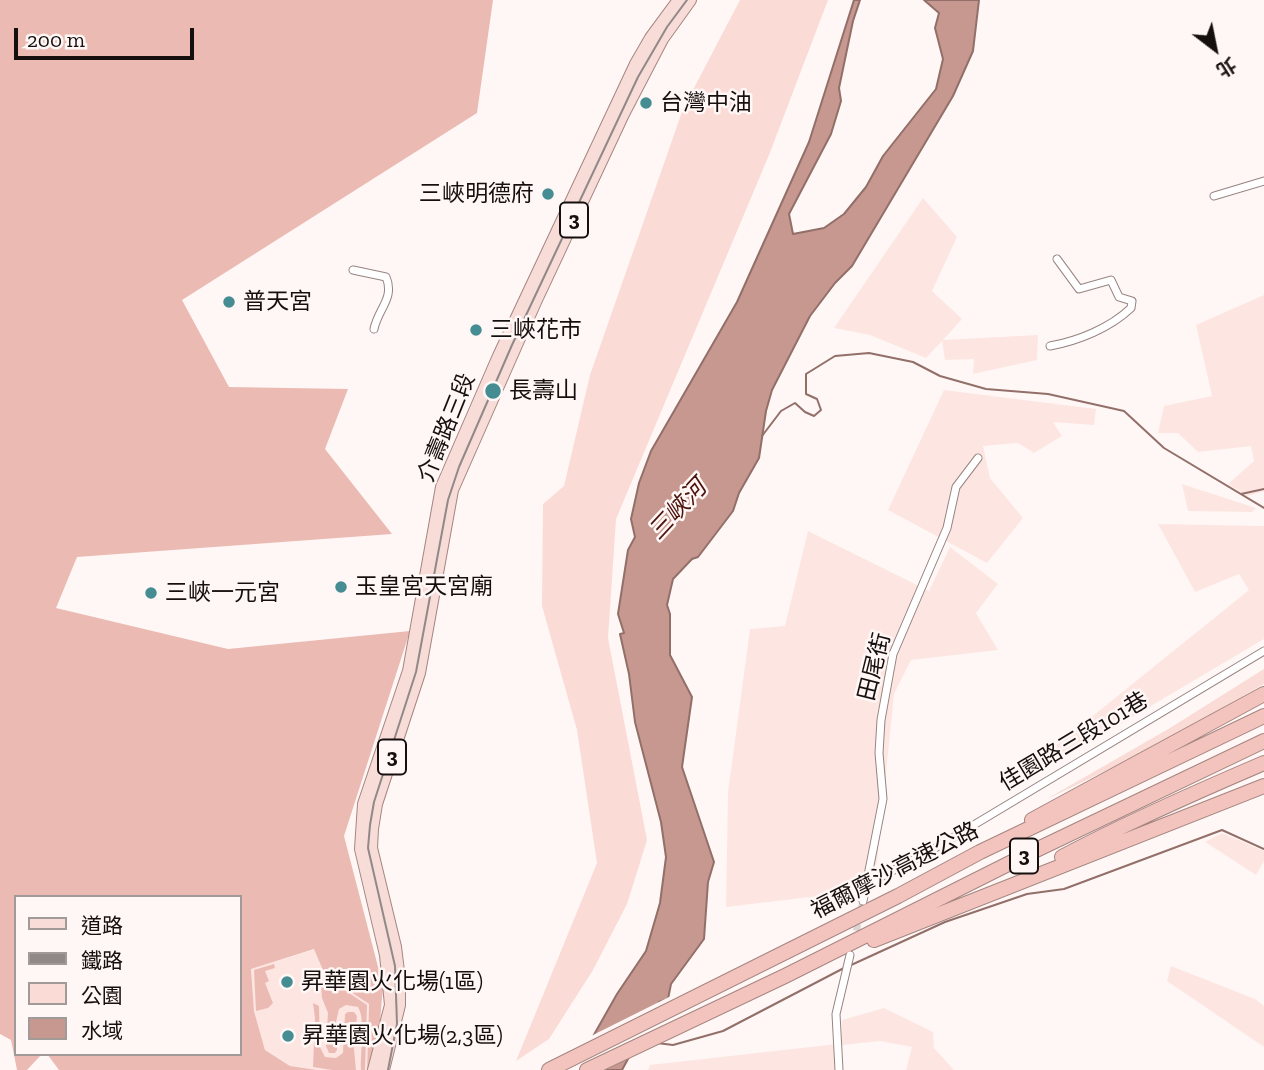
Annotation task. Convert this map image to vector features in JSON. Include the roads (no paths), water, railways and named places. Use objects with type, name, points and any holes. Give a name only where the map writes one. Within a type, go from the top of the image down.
[{"type":"highway","points":[[980,852],[1049,809],[1264,694]]},
{"type":"highway","name":"福爾摩沙高速公路","points":[[549,1070],[898,897],[980,852],[1264,716]]},
{"type":"highway","name":"福爾摩沙高速公路","points":[[587,1070],[1264,741]]},
{"type":"highway","points":[[989,895],[1098,838],[1264,763]]},
{"type":"highway","points":[[785,976],[1264,786]]},
{"type":"main road","name":"介壽路三段","points":[[374,1070],[391,1006],[386,955],[361,849],[364,804],[409,671],[442,488],[499,356],[636,64],[650,38],[679,0]]},
{"type":"main road","name":"介壽路三段","points":[[383,1070],[400,1005],[399,979],[395,947],[371,849],[372,829],[376,804],[419,673],[452,490],[623,114],[662,39],[690,0]]},
{"type":"street","points":[[1214,196],[1264,181]]},
{"type":"street","points":[[1050,346],[1073,342],[1122,317],[1131,307],[1132,301],[1119,297],[1111,280],[1079,289],[1057,260]]},
{"type":"street","points":[[353,271],[386,277],[389,284],[390,297],[376,317],[374,329]]},
{"type":"street","name":"田尾街","points":[[863,901],[883,799],[880,731],[893,654],[947,528],[956,488],[978,458]]},
{"type":"street","name":"佳園路三段101巷","points":[[866,885],[937,847],[1264,651]]},
{"type":"street","points":[[839,1070],[836,1014],[849,962]]},
{"type":"water","name":"三峽河","points":[[854,0],[860,0],[839,88],[841,101],[831,134],[789,214],[793,234],[824,228],[844,214],[866,187],[883,156],[936,89],[943,59],[935,28],[939,13],[924,0],[979,0],[973,51],[953,96],[852,266],[810,316],[772,390],[759,458],[739,493],[733,511],[698,557],[692,559],[673,579],[667,605],[670,614],[670,655],[692,697],[682,767],[714,862],[708,882],[704,939],[671,984],[668,999],[659,1002],[622,1070],[574,1070],[617,994],[646,951],[660,903],[666,857],[661,822],[635,722],[629,674],[620,634],[624,633],[618,614],[628,550],[635,537],[631,519],[639,483],[651,451],[737,302],[809,142]]},
{"type":"waterway","points":[[762,436],[781,411],[795,403],[814,416],[821,410],[817,399],[806,394],[806,374],[835,356],[869,353],[913,362],[940,376],[986,389],[1048,394],[1124,411],[1164,448],[1264,508]]},
{"type":"waterway","points":[[1241,494],[1264,489]]},
{"type":"waterway","points":[[849,966],[945,922],[1027,894],[1064,889],[1222,830],[1264,849]]},
{"type":"waterway","points":[[657,1043],[673,1045],[723,1031],[844,968]]},
{"type":"tunnel","points":[[854,941],[863,901]]},
{"type":"railway","points":[[388,1070],[397,1024],[395,966],[368,848],[370,825],[374,802],[416,672],[448,500],[459,467],[512,345],[638,77],[667,27],[687,0]]},
{"type":"place","name":"台灣中油","points":[[646,103]]},
{"type":"place","name":"三峽明德府","points":[[548,194]]},
{"type":"place","name":"普天宮","points":[[229,302]]},
{"type":"place","name":"三峽花市","points":[[476,330]]},
{"type":"place","name":"長壽山","points":[[493,391]]},
{"type":"place","name":"玉皇宮天宮廟","points":[[341,587]]},
{"type":"place","name":"三峽一元宮","points":[[151,593]]},
{"type":"place","name":"昇華園火化場(1區)","points":[[287,982]]},
{"type":"place","name":"昇華園火化場(2,3區)","points":[[288,1036]]}]
